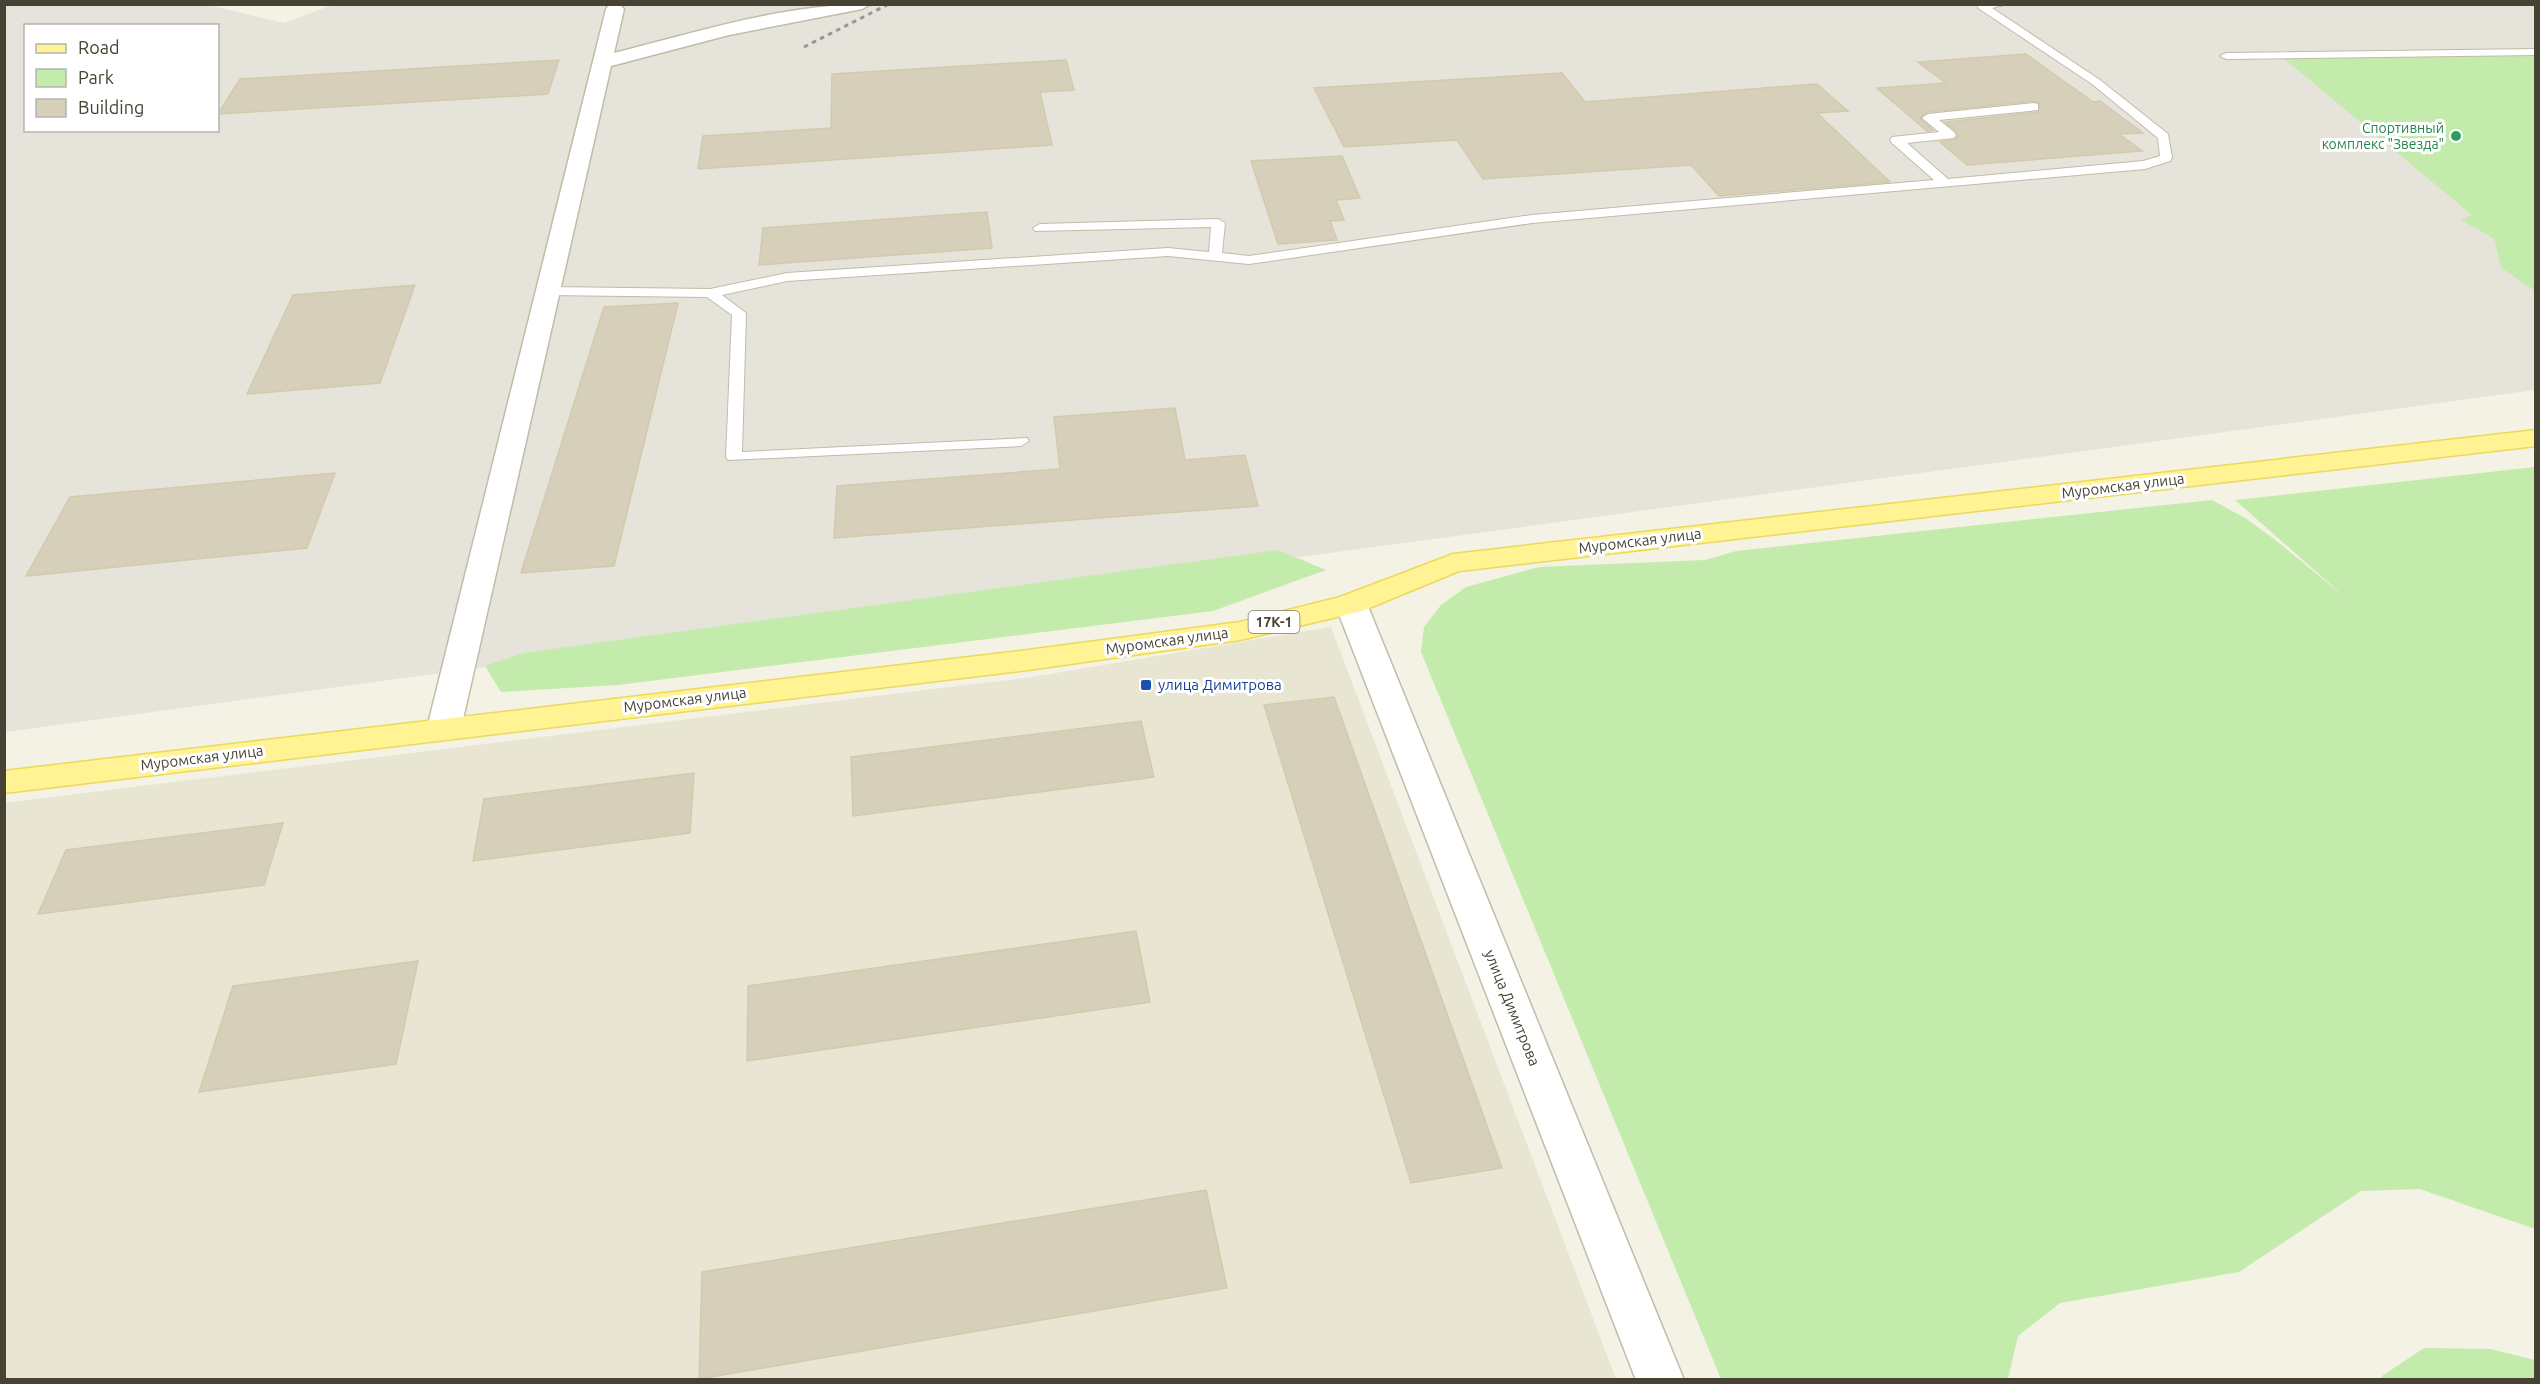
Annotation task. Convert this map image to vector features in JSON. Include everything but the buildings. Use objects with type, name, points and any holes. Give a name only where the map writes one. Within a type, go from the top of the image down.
[{"type":"main road","name":"Муромская улица","points":[[4,782],[1028,660],[1239,631],[1351,604],[1453,563],[2535,438]]},
{"type":"street","points":[[603,62],[728,30],[863,5]]},
{"type":"street","points":[[444,728],[616,7]]},
{"type":"street","name":"улица Димитрова","points":[[1351,604],[1660,1380]]},
{"type":"lane","points":[[548,291],[710,293],[787,277],[1168,252],[1249,261],[1532,219],[2145,165],[2166,158],[2164,137],[2096,82],[1982,6],[2003,4]]},
{"type":"lane","points":[[2226,56],[2535,52]]},
{"type":"lane","points":[[1945,183],[1896,140],[1950,135],[1928,118],[2034,107]]},
{"type":"lane","points":[[1040,228],[1218,223],[1215,257]]},
{"type":"lane","points":[[710,293],[739,313],[734,458],[1022,441]]},
{"type":"shaded area","points":[[335,4],[2535,5],[2535,51],[2472,215],[2461,219],[2494,239],[2501,268],[2535,291],[2535,390],[5,732],[4,5],[208,5],[284,23]]},
{"type":"shaded area","points":[[1331,627],[1616,1379],[5,1379],[4,803],[1032,677]]},
{"type":"green space","name":"Спортивный комплекс \"Звезда\"","points":[[2535,51],[2535,291],[2501,268],[2494,239],[2460,219],[2472,215],[2282,57]]},
{"type":"green space","points":[[2535,467],[2535,1229],[2420,1189],[2361,1191],[2239,1272],[2060,1303],[2018,1336],[2008,1379],[1721,1379],[1421,652],[1424,627],[1441,605],[1466,587],[1539,567],[1705,560],[1736,551],[2212,500],[2245,518],[2274,539],[2346,598],[2235,500]]},
{"type":"green space","points":[[1278,550],[1326,570],[1213,611],[618,685],[501,692],[485,666],[523,653]]},
{"type":"green space","points":[[2424,1348],[2490,1349],[2535,1360],[2535,1379],[2382,1379],[2382,1376]]},
{"type":"railway","points":[[804,47],[889,4]]},
{"type":"place","name":"Спортивный комплекс \"Звезда\"","points":[[2456,136]]},
{"type":"place","name":"улица Димитрова","points":[[1146,685]]}]
